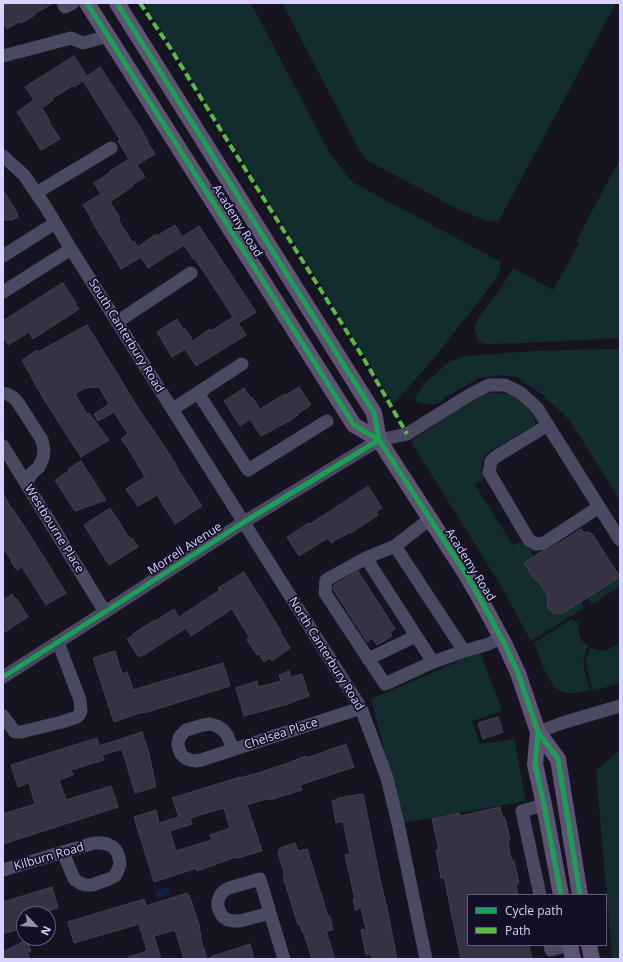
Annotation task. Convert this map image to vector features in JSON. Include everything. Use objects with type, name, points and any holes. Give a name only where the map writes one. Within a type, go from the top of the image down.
[{"type":"main road","name":"Academy Road","points":[[87,3],[354,425],[379,440]]},
{"type":"main road","name":"Academy Road","points":[[117,3],[374,413],[379,440],[467,576],[501,637],[518,673],[538,732],[558,759],[580,894]]},
{"type":"main road","name":"Academy Road","points":[[538,732],[535,764],[561,894]]},
{"type":"main road","points":[[569,946],[573,959]]},
{"type":"main road","points":[[589,946],[592,959]]},
{"type":"street","points":[[63,3],[65,7],[73,3]]},
{"type":"street","points":[[3,56],[71,38],[83,43],[108,36]]},
{"type":"street","points":[[36,193],[111,148]]},
{"type":"street","name":"South Canterbury Road","points":[[3,156],[24,175],[36,193],[244,522]]},
{"type":"street","points":[[3,256],[55,223]]},
{"type":"street","points":[[6,290],[71,249]]},
{"type":"street","points":[[117,322],[191,273]]},
{"type":"street","points":[[173,410],[242,364]]},
{"type":"street","name":"Morrell Avenue","points":[[3,677],[244,522],[379,440],[407,434],[470,394],[489,385],[505,385],[521,393],[537,408],[620,540]]},
{"type":"street","points":[[3,393],[8,394],[17,401],[42,440],[44,449],[43,458],[26,484]]},
{"type":"street","points":[[198,393],[248,470],[327,422]]},
{"type":"street","points":[[548,425],[497,456],[491,462],[489,472],[529,540],[536,544],[544,543],[599,507]]},
{"type":"street","name":"Westbourne Place","points":[[3,446],[105,612]]},
{"type":"street","points":[[430,519],[395,546],[366,558],[326,580],[325,592],[385,684],[433,662],[489,644],[501,637]]},
{"type":"street","name":"North Canterbury Road","points":[[244,522],[360,708],[387,778],[426,959]]},
{"type":"street","points":[[395,546],[464,651]]},
{"type":"street","points":[[366,558],[433,662]]},
{"type":"street","points":[[368,659],[416,636]]},
{"type":"street","points":[[3,716],[15,732],[62,722],[77,717],[80,713],[80,700],[58,642]]},
{"type":"street","points":[[538,732],[565,722],[620,706]]},
{"type":"street","name":"Chelsea Place","points":[[233,749],[227,735],[223,730],[210,724],[186,730],[179,738],[178,744],[181,754],[185,758],[195,761],[201,760],[360,708]]},
{"type":"street","points":[[540,894],[522,811],[544,806]]},
{"type":"street","name":"Kilburn Road","points":[[3,870],[63,852],[94,843],[101,842],[112,847],[117,852],[120,864],[114,876],[92,885],[86,885],[75,880],[63,852]]},
{"type":"street","points":[[270,913],[234,922],[223,917],[218,907],[218,901],[220,895],[229,888],[260,879],[284,959]]},
{"type":"street","points":[[552,951],[566,946]]},
{"type":"green space","points":[[144,3],[251,3],[329,152],[352,182],[501,262],[499,275],[426,368],[395,402],[393,403],[348,328]]},
{"type":"green space","points":[[282,3],[616,3],[498,222],[485,220],[460,210],[374,164],[362,155]]},
{"type":"green space","points":[[620,159],[620,338],[485,344],[478,340],[475,331],[475,324],[513,268],[553,290],[579,244],[576,241]]},
{"type":"green space","points":[[620,349],[620,500],[570,421],[543,395],[517,377],[498,375],[479,378],[444,398],[442,402],[432,404],[420,403],[414,400],[424,384],[449,362],[465,356],[535,351]]},
{"type":"green space","points":[[490,393],[511,395],[518,399],[532,413],[535,422],[533,426],[484,456],[481,470],[485,478],[475,485],[513,545],[519,542],[531,551],[533,557],[524,563],[548,597],[547,605],[550,611],[555,614],[563,613],[581,601],[584,606],[582,609],[531,641],[501,586],[411,442],[413,439],[469,403]]},
{"type":"green space","points":[[620,577],[620,586],[593,604],[590,603],[587,598]]},
{"type":"green space","points":[[572,619],[579,623],[578,629],[581,640],[588,646],[583,664],[590,690],[577,693],[567,693],[557,689],[553,685],[546,674],[534,643]]},
{"type":"green space","points":[[620,643],[620,683],[593,691],[587,671],[586,661],[590,648],[601,651],[607,650]]},
{"type":"green space","points":[[480,652],[502,711],[472,721],[480,744],[514,739],[526,801],[403,823],[371,699]]},
{"type":"green space","points":[[620,750],[620,959],[612,959],[596,770]]},
{"type":"water","points":[[168,887],[170,890],[169,895],[159,898],[156,895],[157,891]]},
{"type":"building","points":[[9,3],[53,3],[21,23],[19,22],[7,29],[3,22],[3,6]]},
{"type":"building","points":[[74,56],[87,76],[100,67],[140,127],[155,154],[137,165],[145,177],[110,202],[132,242],[134,241],[138,247],[156,234],[157,236],[175,225],[182,237],[199,226],[256,312],[238,323],[246,335],[196,366],[185,349],[172,357],[157,332],[177,319],[193,341],[210,329],[211,331],[233,317],[206,275],[184,245],[148,268],[141,257],[121,269],[83,205],[101,194],[94,183],[129,159],[118,141],[120,140],[83,81],[74,87],[73,85],[52,98],[53,100],[42,108],[60,139],[41,150],[17,112],[34,100],[25,87]]},
{"type":"building","points":[[3,190],[18,214],[18,217],[12,220],[3,220]]},
{"type":"building","points":[[62,283],[79,309],[33,339],[29,332],[8,345],[3,337],[3,321]]},
{"type":"building","points":[[87,325],[138,408],[202,506],[175,524],[157,495],[138,506],[126,489],[145,477],[121,439],[128,434],[114,412],[98,421],[94,414],[109,404],[99,387],[85,388],[75,394],[87,414],[89,413],[109,440],[81,457],[43,398],[22,360],[37,350],[38,352]]},
{"type":"building","points":[[299,387],[311,405],[289,421],[261,436],[250,419],[240,426],[224,401],[244,388],[260,409]]},
{"type":"building","points":[[81,461],[106,500],[75,511],[55,480],[69,471],[68,469]]},
{"type":"building","points":[[368,486],[382,508],[376,512],[378,515],[351,533],[350,532],[340,537],[331,543],[328,538],[299,556],[287,537],[309,523],[310,524]]},
{"type":"building","points":[[3,493],[11,508],[28,532],[66,593],[46,605],[22,567],[17,570],[3,548]]},
{"type":"building","points":[[110,508],[130,539],[132,538],[138,547],[109,565],[84,525]]},
{"type":"building","points":[[581,529],[583,532],[589,532],[593,535],[620,577],[563,613],[555,614],[548,608],[548,597],[524,563]]},
{"type":"building","points":[[358,571],[395,629],[390,632],[392,636],[377,645],[372,638],[367,642],[333,589],[334,585]]},
{"type":"building","points":[[244,572],[290,648],[272,661],[270,658],[264,662],[259,654],[257,655],[247,640],[249,637],[232,609],[191,636],[186,628],[142,656],[138,656],[127,639],[134,635],[133,634],[174,609],[179,617],[220,590],[218,588]]},
{"type":"building","points":[[12,594],[16,600],[17,599],[28,617],[3,633],[3,600]]},
{"type":"building","points":[[115,651],[122,674],[127,672],[133,690],[223,663],[230,686],[114,722],[93,658]]},
{"type":"building","points":[[289,671],[291,677],[302,674],[309,696],[288,704],[244,716],[236,688],[257,681],[258,687],[281,681],[279,675]]},
{"type":"building","points":[[498,717],[503,732],[483,739],[478,723]]},
{"type":"building","points":[[142,732],[149,754],[156,787],[135,793],[122,749],[102,755],[104,760],[71,770],[73,775],[59,780],[66,800],[111,786],[118,807],[3,844],[3,814],[35,804],[29,783],[18,787],[11,765],[97,738],[99,746]]},
{"type":"building","points":[[346,744],[354,767],[300,785],[302,790],[247,805],[262,851],[236,857],[197,871],[197,868],[154,882],[134,817],[156,810],[159,823],[179,817],[172,798],[261,772],[306,756],[307,758]],"holes":[[[224,808],[230,828],[210,835],[212,840],[176,851],[170,831],[192,824],[190,818]]]},
{"type":"building","points":[[363,794],[397,959],[372,959],[371,954],[366,955],[361,930],[366,929],[361,908],[355,910],[353,899],[355,899],[345,855],[350,854],[343,821],[336,823],[332,801],[338,798]]},
{"type":"building","points":[[500,807],[502,815],[505,818],[510,839],[508,843],[511,859],[514,861],[519,883],[516,886],[518,894],[467,894],[467,946],[529,946],[532,959],[461,959],[444,877],[441,878],[436,850],[439,850],[432,819],[459,813],[460,816]]},
{"type":"building","points":[[295,843],[298,851],[307,849],[328,916],[330,916],[333,930],[326,931],[335,959],[312,959],[303,931],[302,932],[300,924],[298,925],[283,876],[285,876],[278,853],[280,848]]},
{"type":"building","points":[[52,887],[58,908],[56,909],[56,906],[16,906],[16,930],[3,934],[3,902]]},
{"type":"building","points":[[187,893],[191,900],[200,928],[200,936],[207,959],[184,959],[175,930],[154,936],[161,959],[129,959],[129,957],[147,951],[139,924],[74,943],[68,922],[144,899],[146,906]]},
{"type":"building","points":[[250,944],[254,959],[210,959],[210,957]]},
{"type":"building","points":[[16,945],[29,946],[31,951],[27,953],[30,959],[3,959],[3,952]]},
{"type":"marked path","points":[[140,3],[169,46],[364,359],[407,434]]},
{"type":"cycle path","points":[[87,3],[354,425],[379,440]]},
{"type":"cycle path","points":[[117,3],[374,413],[379,440],[467,576],[505,645],[518,673],[538,732],[558,759],[580,894]]},
{"type":"cycle path","points":[[3,677],[244,522],[379,440]]},
{"type":"cycle path","points":[[538,732],[535,764],[561,894]]}]
